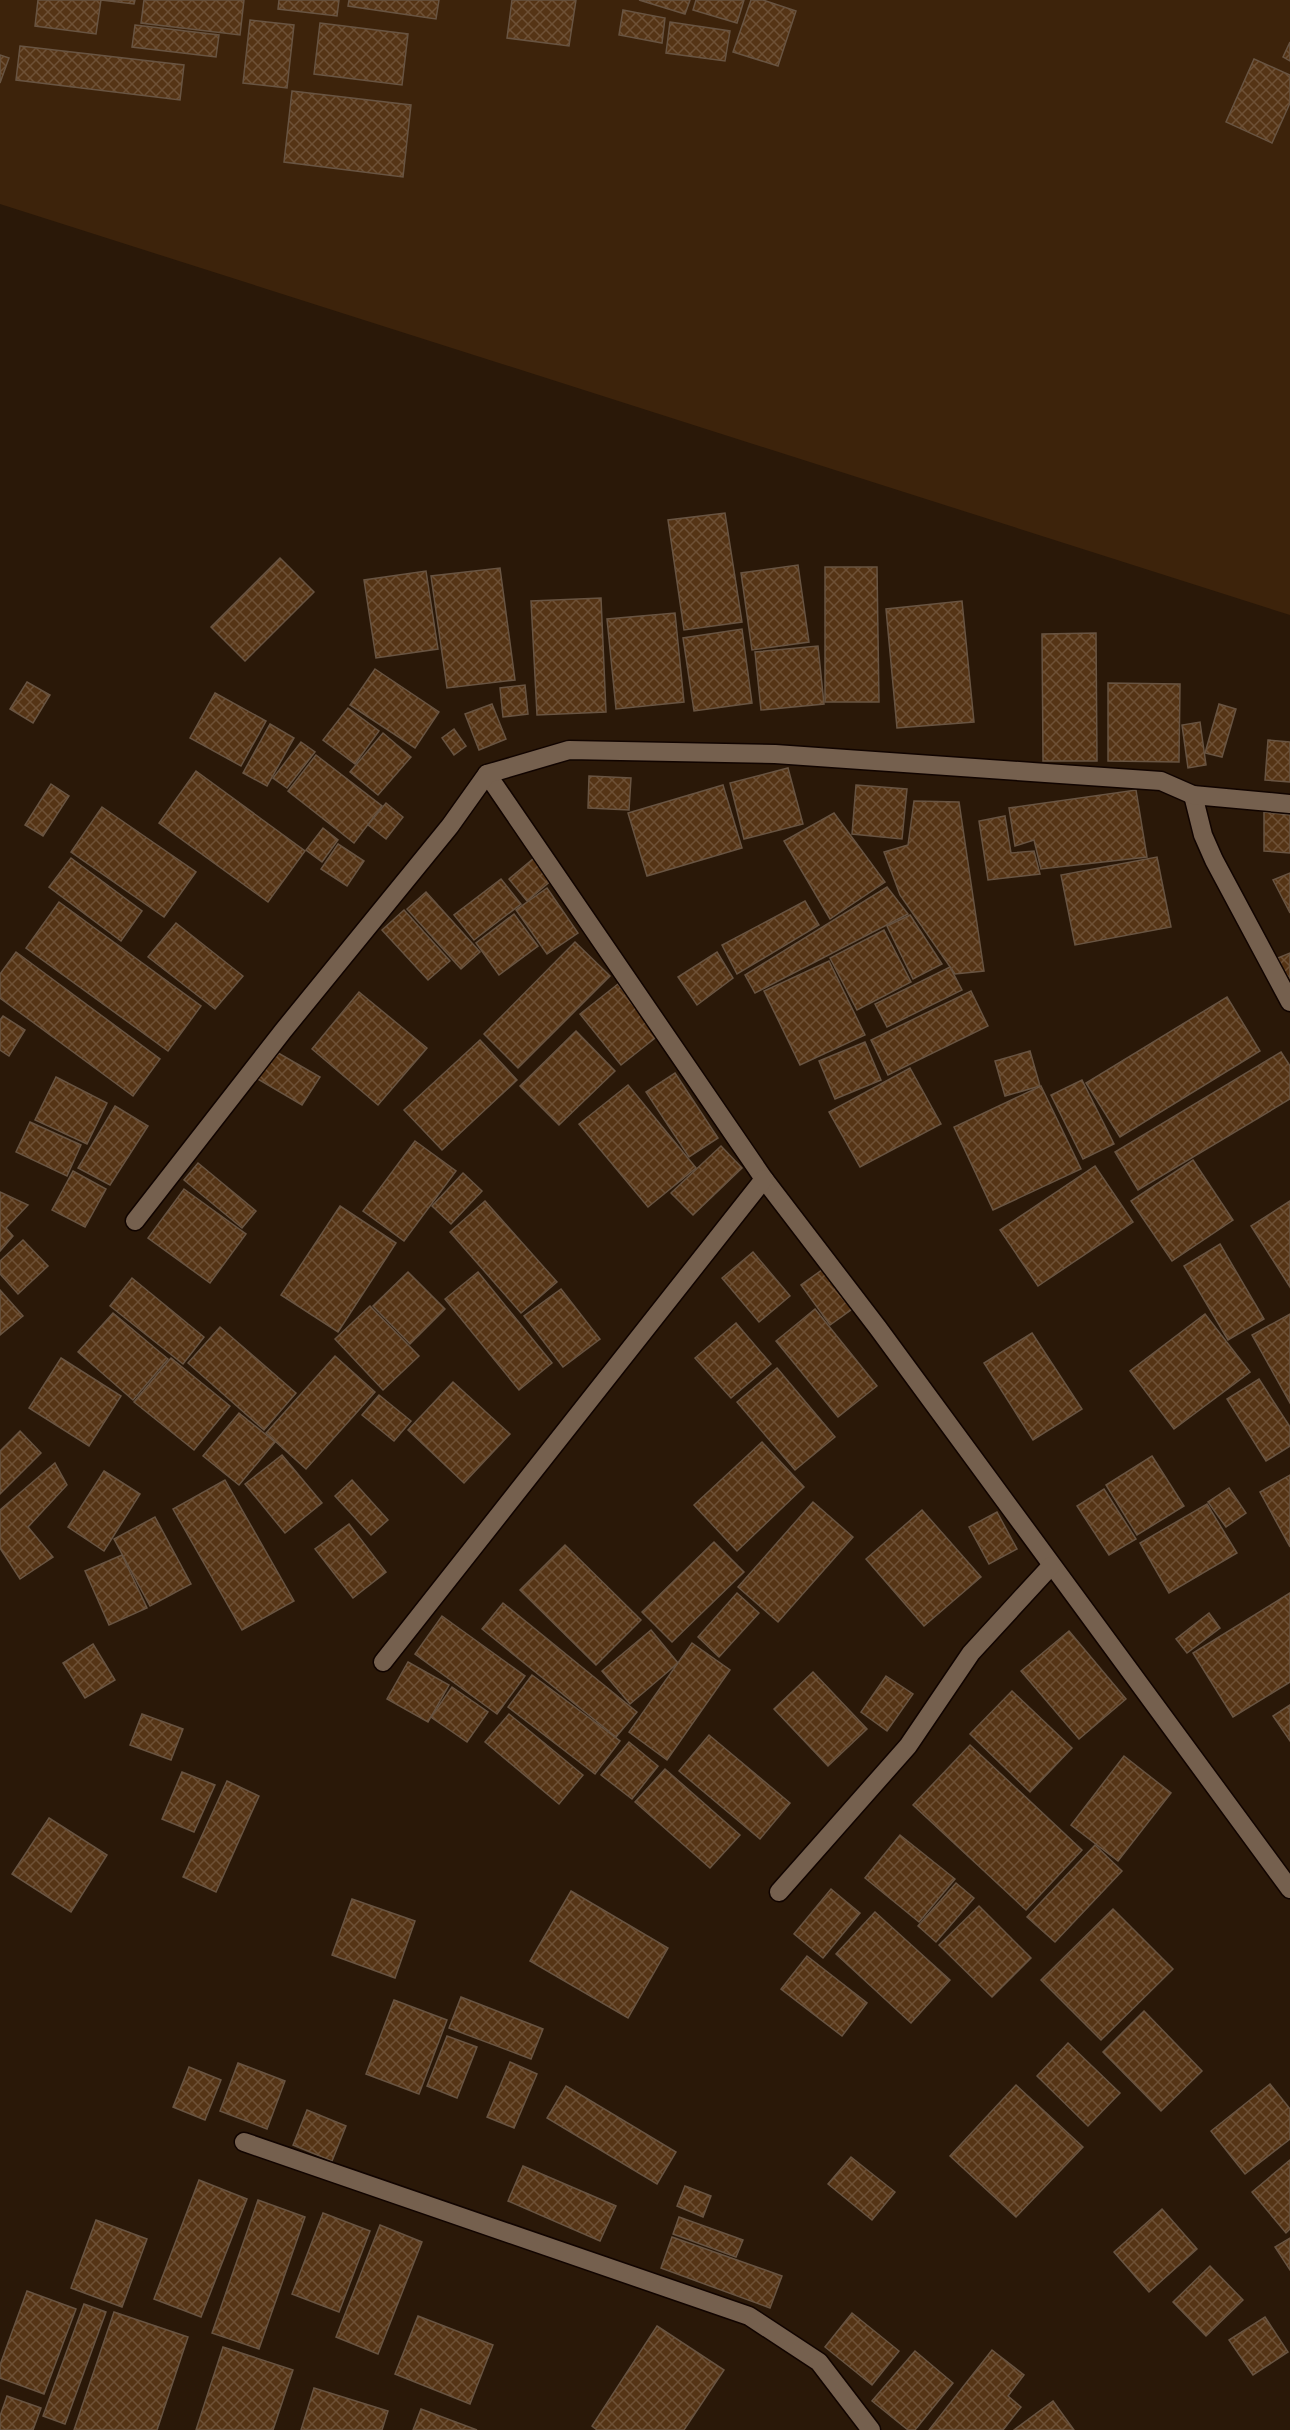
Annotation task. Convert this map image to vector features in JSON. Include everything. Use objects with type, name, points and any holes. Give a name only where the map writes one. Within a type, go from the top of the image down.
[{"type":"street","points":[[135,1221],[283,1031],[450,826],[487,774],[569,750],[775,754],[1161,781],[1193,795],[1290,804]]},
{"type":"street","points":[[487,774],[764,1179],[878,1328],[1051,1566],[1288,1880]]},
{"type":"street","points":[[1193,795],[1203,835],[1214,860],[1290,1002]]},
{"type":"street","points":[[383,1662],[764,1179]]},
{"type":"street","points":[[779,1892],[908,1746],[971,1653],[1051,1566]]},
{"type":"street","points":[[244,2142],[749,2316],[819,2362],[871,2430]]},
{"type":"shaded area","points":[[0,0],[1290,0],[1290,615],[0,204]]},
{"type":"building","points":[[38,0],[101,0],[96,34],[35,26]]},
{"type":"building","points":[[101,0],[135,0],[134,4]]},
{"type":"building","points":[[144,0],[244,0],[240,35],[141,23]]},
{"type":"building","points":[[279,0],[339,0],[337,16],[278,9]]},
{"type":"building","points":[[349,0],[439,0],[436,19],[348,6]]},
{"type":"building","points":[[512,0],[576,0],[569,46],[507,38]]},
{"type":"building","points":[[639,0],[690,0],[685,14]]},
{"type":"building","points":[[696,0],[744,0],[737,23],[693,10]]},
{"type":"building","points":[[751,0],[763,0],[796,11],[778,66],[733,52]]},
{"type":"building","points":[[623,10],[665,18],[662,43],[619,35]]},
{"type":"building","points":[[250,20],[294,25],[287,88],[243,83]]},
{"type":"building","points":[[670,22],[730,31],[725,61],[666,53]]},
{"type":"building","points":[[320,23],[408,34],[402,85],[314,74]]},
{"type":"building","points":[[135,25],[219,35],[216,57],[132,47]]},
{"type":"building","points":[[1290,42],[1290,61],[1283,57]]},
{"type":"building","points":[[20,46],[184,65],[180,100],[16,80]]},
{"type":"building","points":[[0,55],[9,58],[0,83]]},
{"type":"building","points":[[1254,59],[1290,75],[1290,103],[1272,143],[1226,122]]},
{"type":"building","points":[[292,91],[411,105],[403,177],[284,162]]},
{"type":"building","points":[[725,513],[742,622],[684,630],[668,520]]},
{"type":"building","points":[[280,558],[314,592],[245,661],[211,627]]},
{"type":"building","points":[[798,565],[809,642],[752,650],[741,573]]},
{"type":"building","points":[[825,567],[877,567],[879,702],[825,702]]},
{"type":"building","points":[[500,568],[515,680],[447,688],[431,576]]},
{"type":"building","points":[[426,571],[438,649],[376,658],[364,580]]},
{"type":"building","points":[[601,598],[606,712],[537,715],[531,601]]},
{"type":"building","points":[[962,601],[974,722],[897,728],[886,609]]},
{"type":"building","points":[[675,613],[684,702],[616,709],[607,619]]},
{"type":"building","points":[[742,629],[752,703],[694,711],[683,638]]},
{"type":"building","points":[[1096,633],[1097,761],[1043,761],[1042,634]]},
{"type":"building","points":[[818,646],[824,704],[761,710],[755,652]]},
{"type":"building","points":[[375,669],[439,712],[415,748],[350,705]]},
{"type":"building","points":[[27,682],[50,695],[33,723],[10,709]]},
{"type":"building","points":[[1108,683],[1180,684],[1179,762],[1108,761]]},
{"type":"building","points":[[525,685],[528,714],[503,717],[500,688]]},
{"type":"building","points":[[215,693],[266,721],[241,766],[190,738]]},
{"type":"building","points":[[492,704],[506,739],[479,750],[465,714]]},
{"type":"building","points":[[1219,704],[1236,709],[1222,757],[1205,753]]},
{"type":"building","points":[[348,708],[379,731],[355,764],[323,740]]},
{"type":"building","points":[[1200,722],[1206,765],[1188,768],[1182,725]]},
{"type":"building","points":[[270,724],[294,738],[267,786],[243,773]]},
{"type":"building","points":[[454,729],[466,746],[454,755],[442,738]]},
{"type":"building","points":[[383,733],[411,757],[378,795],[350,772]]},
{"type":"building","points":[[1268,740],[1290,742],[1290,782],[1265,780]]},
{"type":"building","points":[[301,742],[315,752],[287,788],[273,778]]},
{"type":"building","points":[[316,755],[382,806],[354,843],[288,791]]},
{"type":"building","points":[[788,768],[803,824],[744,839],[730,783]]},
{"type":"building","points":[[196,771],[305,851],[268,902],[159,823]]},
{"type":"building","points":[[589,776],[631,778],[629,810],[588,808]]},
{"type":"building","points":[[51,784],[69,796],[43,836],[25,825]]},
{"type":"building","points":[[723,785],[742,848],[647,876],[628,813]]},
{"type":"building","points":[[856,785],[907,789],[902,839],[852,834]]},
{"type":"building","points":[[1136,790],[1147,857],[1041,869],[1034,840],[1015,846],[1009,808]]},
{"type":"building","points":[[914,801],[959,802],[984,971],[955,974],[900,895],[884,852],[908,845]]},
{"type":"building","points":[[386,803],[403,817],[386,839],[368,825]]},
{"type":"building","points":[[102,807],[196,872],[164,917],[71,852]]},
{"type":"building","points":[[1264,812],[1290,815],[1290,853],[1264,851]]},
{"type":"building","points":[[834,813],[885,882],[830,919],[784,841]]},
{"type":"building","points":[[1005,816],[1011,853],[1034,851],[1040,874],[988,880],[979,821]]},
{"type":"building","points":[[323,828],[338,840],[322,862],[306,850]]},
{"type":"building","points":[[338,844],[364,861],[347,886],[321,869]]},
{"type":"building","points":[[1157,857],[1171,927],[1075,945],[1061,875]]},
{"type":"building","points":[[71,858],[142,911],[121,941],[49,887]]},
{"type":"building","points":[[534,858],[552,880],[527,901],[509,879]]},
{"type":"building","points":[[1290,873],[1290,913],[1273,880]]},
{"type":"building","points":[[501,879],[521,904],[474,940],[454,915]]},
{"type":"building","points":[[887,887],[908,914],[755,993],[745,975]]},
{"type":"building","points":[[547,888],[578,933],[547,954],[516,910]]},
{"type":"building","points":[[426,892],[480,952],[461,969],[407,909]]},
{"type":"building","points":[[805,901],[819,925],[737,974],[722,945]]},
{"type":"building","points":[[59,902],[201,1006],[168,1051],[26,948]]},
{"type":"building","points":[[404,910],[450,961],[428,980],[382,930]]},
{"type":"building","points":[[514,914],[538,946],[499,975],[476,943]]},
{"type":"building","points":[[910,915],[942,964],[913,979],[887,926]]},
{"type":"building","points":[[176,923],[243,976],[215,1009],[148,957]]},
{"type":"building","points":[[884,930],[911,982],[857,1010],[830,958]]},
{"type":"building","points":[[575,942],[610,976],[518,1068],[484,1034]]},
{"type":"building","points":[[16,952],[160,1059],[133,1096],[0,998],[0,974]]},
{"type":"building","points":[[717,952],[733,978],[697,1005],[678,977]]},
{"type":"building","points":[[1290,953],[1290,986],[1278,958]]},
{"type":"building","points":[[829,961],[865,1035],[800,1065],[764,991]]},
{"type":"building","points":[[950,967],[962,990],[887,1027],[875,1004]]},
{"type":"building","points":[[618,984],[659,1035],[621,1065],[580,1014]]},
{"type":"building","points":[[971,991],[988,1026],[888,1075],[871,1040]]},
{"type":"building","points":[[359,992],[427,1048],[378,1105],[312,1049]]},
{"type":"building","points":[[1227,997],[1260,1051],[1120,1137],[1086,1083]]},
{"type":"building","points":[[3,1016],[25,1030],[9,1056],[0,1050],[0,1020]]},
{"type":"building","points":[[576,1031],[615,1071],[559,1125],[520,1086]]},
{"type":"building","points":[[480,1040],[517,1080],[442,1150],[404,1110]]},
{"type":"building","points":[[865,1042],[881,1080],[835,1099],[819,1061]]},
{"type":"building","points":[[273,1050],[320,1077],[302,1105],[256,1078]]},
{"type":"building","points":[[1030,1051],[1040,1086],[1005,1096],[995,1061]]},
{"type":"building","points":[[1281,1052],[1290,1066],[1290,1099],[1138,1190],[1115,1152]]},
{"type":"building","points":[[910,1068],[941,1124],[860,1167],[829,1112]]},
{"type":"building","points":[[675,1073],[718,1138],[689,1157],[646,1092]]},
{"type":"building","points":[[56,1077],[107,1103],[87,1144],[35,1120]]},
{"type":"building","points":[[1082,1080],[1114,1144],[1083,1159],[1051,1095]]},
{"type":"building","points":[[628,1085],[696,1168],[648,1207],[579,1124]]},
{"type":"building","points":[[1041,1086],[1081,1169],[993,1210],[954,1127]]},
{"type":"building","points":[[115,1106],[148,1126],[110,1185],[78,1168]]},
{"type":"building","points":[[30,1122],[81,1145],[67,1176],[16,1152]]},
{"type":"building","points":[[415,1141],[456,1171],[404,1241],[363,1211]]},
{"type":"building","points":[[721,1146],[742,1168],[693,1215],[671,1193]]},
{"type":"building","points":[[1193,1160],[1233,1220],[1172,1261],[1131,1201]]},
{"type":"building","points":[[198,1163],[256,1211],[242,1228],[184,1180]]},
{"type":"building","points":[[1095,1166],[1133,1222],[1038,1286],[1000,1230]]},
{"type":"building","points":[[73,1171],[106,1189],[85,1227],[52,1210]]},
{"type":"building","points":[[463,1173],[482,1191],[451,1224],[432,1206]]},
{"type":"building","points":[[184,1189],[246,1234],[210,1283],[148,1238]]},
{"type":"building","points":[[0,1192],[28,1205],[6,1228],[13,1236],[0,1251]]},
{"type":"building","points":[[485,1201],[557,1282],[521,1313],[450,1232]]},
{"type":"building","points":[[1290,1201],[1290,1287],[1251,1226]]},
{"type":"building","points":[[340,1206],[396,1243],[338,1332],[281,1295]]},
{"type":"building","points":[[23,1240],[48,1266],[18,1294],[0,1274],[0,1261]]},
{"type":"building","points":[[1220,1244],[1264,1319],[1228,1340],[1184,1266]]},
{"type":"building","points":[[753,1252],[790,1296],[759,1322],[722,1278]]},
{"type":"building","points":[[826,1267],[855,1307],[830,1325],[801,1285]]},
{"type":"building","points":[[408,1272],[445,1309],[410,1344],[373,1306]]},
{"type":"building","points":[[478,1272],[552,1363],[519,1390],[445,1299]]},
{"type":"building","points":[[132,1278],[204,1337],[183,1364],[110,1306]]},
{"type":"building","points":[[561,1289],[600,1339],[563,1367],[524,1316]]},
{"type":"building","points":[[0,1290],[23,1316],[0,1335]]},
{"type":"building","points":[[370,1306],[419,1356],[383,1390],[335,1339]]},
{"type":"building","points":[[815,1309],[877,1386],[838,1417],[776,1341]]},
{"type":"building","points":[[113,1313],[168,1359],[133,1400],[78,1352]]},
{"type":"building","points":[[1205,1314],[1250,1372],[1174,1429],[1130,1371]]},
{"type":"building","points":[[1290,1314],[1290,1403],[1252,1335]]},
{"type":"building","points":[[736,1323],[771,1364],[731,1398],[695,1358]]},
{"type":"building","points":[[220,1327],[296,1393],[264,1430],[188,1363]]},
{"type":"building","points":[[1032,1333],[1082,1409],[1033,1440],[984,1363]]},
{"type":"building","points":[[335,1356],[375,1392],[306,1469],[266,1433]]},
{"type":"building","points":[[61,1358],[121,1396],[89,1446],[29,1408]]},
{"type":"building","points":[[171,1358],[230,1406],[194,1450],[134,1402]]},
{"type":"building","points":[[777,1368],[835,1437],[795,1470],[737,1402]]},
{"type":"building","points":[[1259,1379],[1290,1427],[1290,1446],[1266,1461],[1227,1399]]},
{"type":"building","points":[[453,1382],[510,1434],[464,1483],[408,1430]]},
{"type":"building","points":[[379,1395],[411,1421],[394,1441],[362,1415]]},
{"type":"building","points":[[239,1413],[275,1442],[239,1485],[203,1456]]},
{"type":"building","points":[[20,1431],[41,1453],[0,1494],[0,1451]]},
{"type":"building","points":[[762,1442],[804,1487],[737,1551],[694,1505]]},
{"type":"building","points":[[282,1455],[322,1503],[285,1533],[245,1484]]},
{"type":"building","points":[[1152,1456],[1184,1506],[1137,1535],[1106,1485]]},
{"type":"building","points":[[55,1463],[67,1485],[28,1527],[53,1557],[20,1579],[0,1548],[0,1510]]},
{"type":"building","points":[[104,1471],[140,1494],[104,1551],[68,1527]]},
{"type":"building","points":[[1290,1475],[1290,1547],[1260,1492]]},
{"type":"building","points":[[225,1480],[294,1601],[242,1630],[173,1509]]},
{"type":"building","points":[[352,1480],[388,1520],[371,1535],[335,1496]]},
{"type":"building","points":[[1229,1488],[1246,1513],[1226,1527],[1208,1502]]},
{"type":"building","points":[[1104,1489],[1136,1539],[1109,1555],[1077,1506]]},
{"type":"building","points":[[813,1502],[853,1537],[778,1622],[738,1587]]},
{"type":"building","points":[[1207,1504],[1237,1553],[1169,1593],[1140,1543]]},
{"type":"building","points":[[922,1510],[981,1577],[924,1626],[866,1559]]},
{"type":"building","points":[[997,1512],[1017,1549],[989,1564],[969,1527]]},
{"type":"building","points":[[155,1517],[191,1584],[150,1606],[114,1539]]},
{"type":"building","points":[[349,1524],[386,1572],[353,1598],[315,1549]]},
{"type":"building","points":[[714,1542],[744,1572],[672,1642],[642,1612]]},
{"type":"building","points":[[565,1545],[641,1620],[596,1665],[520,1590]]},
{"type":"building","points":[[122,1555],[147,1608],[109,1625],[85,1571]]},
{"type":"building","points":[[737,1593],[759,1613],[719,1657],[698,1637]]},
{"type":"building","points":[[1290,1593],[1290,1682],[1233,1717],[1193,1653]]},
{"type":"building","points":[[503,1603],[637,1712],[616,1737],[482,1629]]},
{"type":"building","points":[[1209,1613],[1220,1628],[1187,1653],[1176,1639]]},
{"type":"building","points":[[442,1616],[525,1676],[497,1714],[415,1654]]},
{"type":"building","points":[[651,1630],[678,1663],[630,1704],[602,1671]]},
{"type":"building","points":[[1069,1631],[1126,1699],[1079,1739],[1021,1671]]},
{"type":"building","points":[[692,1643],[730,1670],[667,1760],[629,1732]]},
{"type":"building","points":[[93,1644],[115,1680],[85,1698],[63,1663]]},
{"type":"building","points":[[408,1662],[449,1685],[428,1722],[387,1699]]},
{"type":"building","points":[[813,1672],[867,1729],[828,1766],[774,1709]]},
{"type":"building","points":[[532,1675],[620,1741],[595,1774],[508,1707]]},
{"type":"building","points":[[886,1676],[913,1694],[887,1731],[861,1712]]},
{"type":"building","points":[[452,1687],[488,1712],[467,1742],[431,1717]]},
{"type":"building","points":[[1012,1691],[1072,1748],[1030,1792],[970,1734]]},
{"type":"building","points":[[1290,1705],[1290,1741],[1273,1716]]},
{"type":"building","points":[[142,1714],[183,1729],[171,1760],[130,1745]]},
{"type":"building","points":[[509,1714],[583,1775],[559,1804],[485,1742]]},
{"type":"building","points":[[709,1735],[790,1803],[760,1839],[679,1771]]},
{"type":"building","points":[[629,1742],[658,1766],[632,1799],[601,1775]]},
{"type":"building","points":[[970,1745],[1082,1850],[1026,1910],[913,1805]]},
{"type":"building","points":[[1124,1756],[1171,1793],[1118,1861],[1071,1825]]},
{"type":"building","points":[[665,1769],[740,1835],[710,1868],[635,1802]]},
{"type":"building","points":[[182,1772],[215,1785],[194,1832],[162,1819]]},
{"type":"building","points":[[227,1781],[259,1796],[216,1892],[183,1877]]},
{"type":"building","points":[[49,1818],[107,1855],[71,1912],[12,1874]]},
{"type":"building","points":[[900,1835],[955,1879],[919,1922],[865,1878]]},
{"type":"building","points":[[1095,1845],[1122,1871],[1055,1942],[1027,1917]]},
{"type":"building","points":[[956,1883],[974,1898],[936,1942],[918,1926]]},
{"type":"building","points":[[831,1889],[860,1913],[823,1958],[794,1934]]},
{"type":"building","points":[[571,1891],[668,1948],[628,2018],[530,1961]]},
{"type":"building","points":[[352,1899],[415,1921],[395,1978],[332,1955]]},
{"type":"building","points":[[979,1906],[1031,1958],[992,1997],[939,1945]]},
{"type":"building","points":[[1113,1909],[1173,1969],[1101,2040],[1041,1980]]},
{"type":"building","points":[[875,1912],[950,1980],[911,2023],[836,1954]]},
{"type":"building","points":[[807,1956],[867,2003],[842,2036],[781,1989]]},
{"type":"building","points":[[461,1997],[543,2029],[531,2059],[449,2028]]},
{"type":"building","points":[[394,2000],[447,2020],[419,2094],[366,2074]]},
{"type":"building","points":[[1144,2011],[1202,2071],[1161,2111],[1103,2052]]},
{"type":"building","points":[[447,2036],[477,2047],[457,2098],[427,2086]]},
{"type":"building","points":[[1068,2043],[1120,2093],[1088,2126],[1037,2076]]},
{"type":"building","points":[[510,2062],[537,2074],[514,2128],[487,2117]]},
{"type":"building","points":[[238,2063],[285,2081],[267,2129],[220,2111]]},
{"type":"building","points":[[189,2067],[221,2080],[205,2120],[173,2107]]},
{"type":"building","points":[[1270,2084],[1290,2109],[1290,2139],[1245,2174],[1211,2131]]},
{"type":"building","points":[[1016,2085],[1083,2147],[1016,2217],[950,2156]]},
{"type":"building","points":[[566,2086],[676,2152],[657,2184],[547,2118]]},
{"type":"building","points":[[307,2110],[346,2126],[332,2161],[293,2145]]},
{"type":"building","points":[[851,2157],[895,2192],[872,2220],[828,2184]]},
{"type":"building","points":[[1290,2160],[1290,2229],[1286,2233],[1252,2192]]},
{"type":"building","points":[[523,2166],[616,2206],[600,2241],[508,2201]]},
{"type":"building","points":[[199,2180],[247,2199],[201,2317],[154,2299]]},
{"type":"building","points":[[685,2186],[711,2196],[703,2217],[677,2206]]},
{"type":"building","points":[[258,2200],[305,2217],[259,2349],[212,2333]]},
{"type":"building","points":[[1162,2209],[1197,2249],[1149,2292],[1114,2252]]},
{"type":"building","points":[[323,2213],[370,2231],[339,2312],[292,2294]]},
{"type":"building","points":[[679,2217],[743,2240],[736,2257],[673,2234]]},
{"type":"building","points":[[96,2220],[147,2239],[122,2307],[71,2288]]},
{"type":"building","points":[[380,2225],[422,2242],[378,2354],[336,2337]]},
{"type":"building","points":[[672,2237],[782,2276],[770,2308],[661,2268]]},
{"type":"building","points":[[1290,2238],[1290,2270],[1275,2247]]},
{"type":"building","points":[[1210,2266],[1243,2300],[1206,2336],[1173,2302]]},
{"type":"building","points":[[27,2291],[76,2309],[44,2394],[0,2378],[0,2365]]},
{"type":"building","points":[[84,2304],[106,2312],[65,2424],[43,2416]]},
{"type":"building","points":[[114,2312],[188,2337],[157,2430],[74,2430]]},
{"type":"building","points":[[852,2313],[899,2351],[872,2385],[825,2347]]},
{"type":"building","points":[[418,2316],[493,2345],[470,2404],[395,2374]]},
{"type":"building","points":[[1265,2317],[1288,2352],[1253,2375],[1229,2340]]},
{"type":"building","points":[[657,2326],[724,2370],[684,2430],[597,2430],[592,2426]]},
{"type":"building","points":[[223,2347],[293,2370],[273,2430],[196,2430]]},
{"type":"building","points":[[992,2350],[1024,2375],[1008,2396],[1021,2407],[1003,2430],[929,2430]]},
{"type":"building","points":[[915,2351],[953,2383],[915,2430],[908,2430],[872,2401]]},
{"type":"building","points":[[314,2388],[388,2411],[382,2430],[301,2430]]},
{"type":"building","points":[[7,2396],[41,2408],[33,2430],[0,2430],[0,2416]]},
{"type":"building","points":[[1053,2401],[1074,2430],[1014,2430]]},
{"type":"building","points":[[421,2409],[477,2430],[413,2430]]}]
